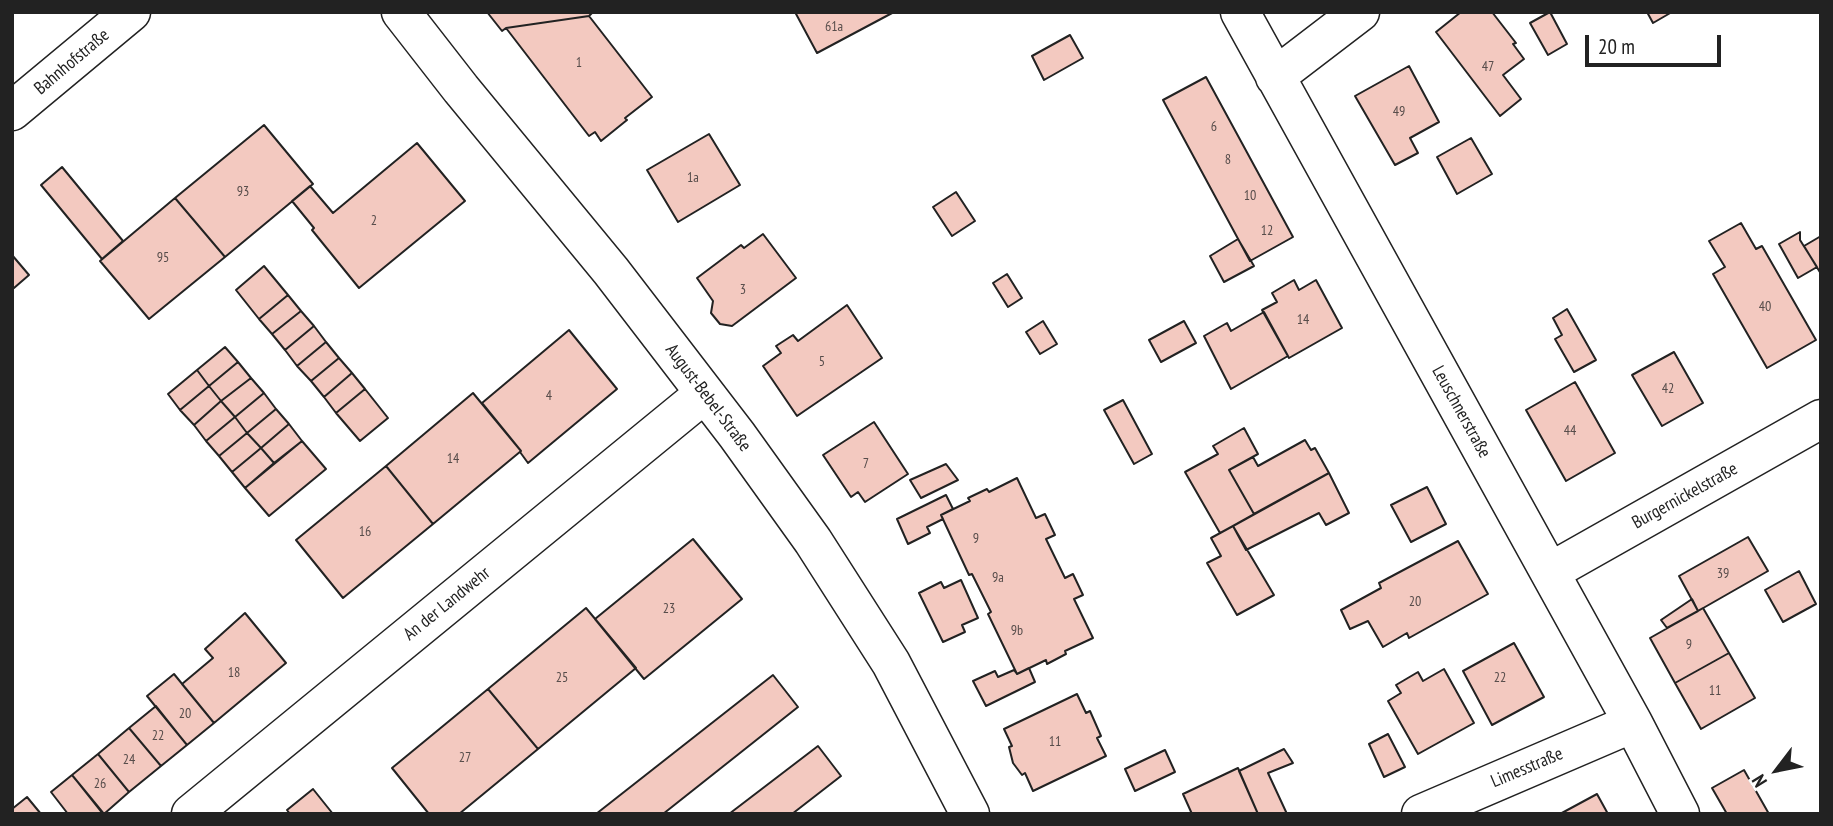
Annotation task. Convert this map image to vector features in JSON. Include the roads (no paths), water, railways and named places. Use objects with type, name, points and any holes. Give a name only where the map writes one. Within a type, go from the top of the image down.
[{"type":"street","name":"Bahnhofstraße","points":[[12,111],[131,12]]},
{"type":"street","name":"August-Bebel-Straße","points":[[401,12],[611,271],[813,541],[891,663],[970,814]]},
{"type":"street","name":"Leuschnerstraße","points":[[1240,12],[1633,723],[1680,814]]},
{"type":"street","points":[[1275,77],[1360,12]]},
{"type":"street","name":"An der Landwehr","points":[[191,814],[704,394]]},
{"type":"street","name":"Burgernickelstraße","points":[[1550,572],[1821,419]]},
{"type":"street","name":"Limesstraße","points":[[1422,814],[1633,723]]}]
